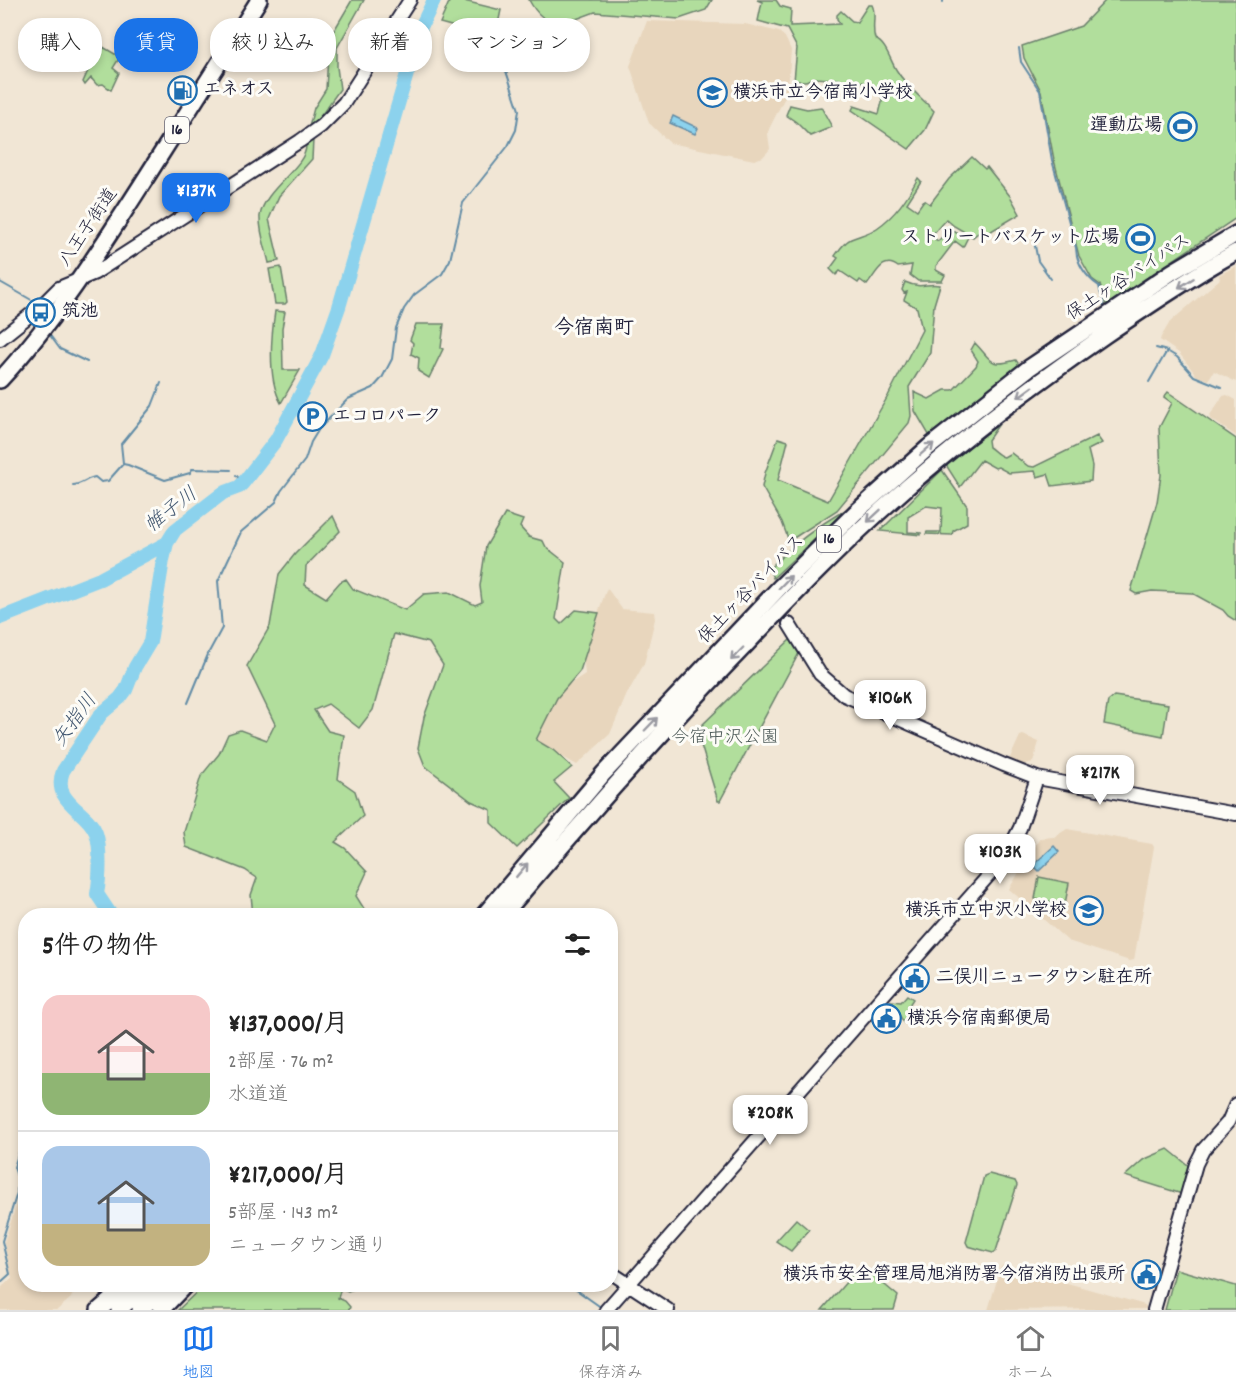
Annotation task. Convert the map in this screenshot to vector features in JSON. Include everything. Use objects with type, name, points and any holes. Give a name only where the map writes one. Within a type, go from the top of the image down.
[{"type":"highway","name":"八王子街道","points":[[0,380],[47,326],[104,243],[259,0]]},
{"type":"highway","name":"保土ヶ谷バイパス","points":[[490,908],[604,773],[788,580],[896,476],[976,408],[1029,368],[1154,284],[1236,234]]},
{"type":"highway","name":"保土ヶ谷バイパス","points":[[509,908],[583,820],[703,690],[814,574],[896,496],[968,436],[1056,369],[1151,304],[1236,252]]},
{"type":"highway","points":[[99,1310],[120,1292]]},
{"type":"highway","points":[[119,1310],[138,1292]]},
{"type":"highway","points":[[140,1310],[159,1292]]},
{"type":"highway","points":[[161,1310],[178,1292]]},
{"type":"street","points":[[59,288],[95,273],[321,126],[344,103],[410,0]]},
{"type":"street","points":[[0,339],[40,307],[104,243]]},
{"type":"street","points":[[789,624],[820,674],[844,695],[1037,778],[1236,814]]},
{"type":"street","points":[[606,1310],[630,1285],[704,1196],[1005,858],[1020,828],[1037,778]]},
{"type":"street","points":[[1154,1310],[1196,1164],[1203,1150],[1228,1122],[1236,1104]]},
{"type":"street","points":[[618,1277],[668,1310]]},
{"type":"shaded area","name":"横浜市立今宿南小学校","points":[[647,21],[745,24],[779,32],[785,37],[791,50],[788,86],[769,129],[770,149],[763,157],[754,160],[670,143],[649,123],[630,66]]},
{"type":"shaded area","points":[[1236,266],[1236,382],[1214,371],[1208,380],[1197,376],[1179,353],[1160,340],[1170,322],[1220,279],[1219,275]]},
{"type":"shaded area","points":[[1227,395],[1236,400],[1236,436],[1211,419],[1210,415],[1223,396]]},
{"type":"shaded area","points":[[607,588],[622,609],[654,612],[655,619],[644,664],[627,694],[610,734],[577,765],[533,740],[554,699],[568,685],[585,674],[583,654]]},
{"type":"shaded area","points":[[1023,735],[1039,742],[1033,762],[1022,765],[1009,760],[1020,736]]},
{"type":"shaded area","name":"横浜市立中沢小学校","points":[[1067,829],[1152,844],[1154,847],[1134,960],[1130,961],[1068,941],[1009,889],[1040,838],[1054,837]]},
{"type":"shaded area","points":[[18,1200],[18,1292],[74,1292],[71,1298],[57,1310],[0,1310],[2,1287],[12,1278],[4,1242]]},
{"type":"shaded area","points":[[1004,1265],[1145,1305],[1147,1309],[988,1310],[1001,1267]]},
{"type":"green space","points":[[352,0],[364,0],[354,18],[348,18],[348,28],[337,48],[340,89],[320,117],[309,127],[314,108],[326,89],[327,72],[336,72],[336,27]]},
{"type":"green space","points":[[450,0],[460,0],[501,10],[499,18],[444,18],[444,24],[440,23]]},
{"type":"green space","points":[[529,0],[712,0],[706,10],[679,19],[595,12],[579,18],[545,18],[535,10]]},
{"type":"green space","points":[[757,0],[776,0],[780,6],[791,9],[790,26],[840,24],[837,15],[841,11],[852,21],[857,22],[868,5],[872,5],[875,39],[885,49],[905,82],[934,111],[925,130],[909,149],[852,110],[854,106],[879,114],[882,102],[881,93],[867,83],[813,78],[806,81],[794,81],[797,48],[787,29],[758,21],[762,2]]},
{"type":"green space","points":[[1106,0],[1236,0],[1236,218],[1106,305],[1100,285],[1092,279],[1079,256],[1054,160],[1041,91],[1024,58],[1022,46],[1081,26]]},
{"type":"green space","points":[[102,48],[114,53],[114,72],[119,73],[111,90],[103,84],[97,85],[91,78],[85,85],[83,82],[87,72],[102,72]]},
{"type":"green space","points":[[790,105],[807,109],[821,107],[832,127],[810,136],[786,115]]},
{"type":"green space","points":[[313,140],[312,159],[279,196],[269,219],[279,261],[269,263],[261,228],[260,216],[263,206],[299,162],[306,146]]},
{"type":"green space","points":[[972,157],[985,169],[987,167],[1010,196],[1020,214],[981,237],[978,233],[973,237],[946,219],[931,236],[938,241],[949,230],[968,237],[963,247],[955,241],[936,266],[936,270],[945,275],[942,281],[918,281],[910,275],[912,265],[898,267],[888,263],[880,267],[867,285],[860,280],[858,283],[840,271],[836,275],[830,269],[838,258],[835,256],[844,244],[874,230],[890,218],[918,178],[921,181],[907,203],[917,210],[924,200],[930,204],[949,179]]},
{"type":"green space","points":[[281,267],[287,302],[275,304],[269,269]]},
{"type":"green space","points":[[905,282],[920,286],[940,285],[934,305],[930,353],[909,387],[911,416],[909,423],[837,510],[789,541],[782,522],[762,487],[778,438],[788,441],[778,480],[828,501],[888,396],[922,330],[917,308],[904,300],[907,292],[904,293],[902,290]]},
{"type":"green space","points":[[275,311],[285,312],[282,328],[283,370],[300,370],[281,403],[272,370],[271,345]]},
{"type":"green space","points":[[416,324],[444,324],[441,348],[443,349],[429,378],[418,371],[419,358],[411,354],[413,343],[410,340]]},
{"type":"green space","points":[[975,343],[991,361],[1000,363],[1016,360],[1020,366],[929,435],[915,411],[914,392],[929,399],[945,390],[953,390],[976,366],[978,361],[971,350]]},
{"type":"green space","points":[[1168,392],[1236,439],[1236,621],[1223,610],[1192,593],[1152,591],[1136,594],[1131,591],[1157,502],[1161,475],[1159,428],[1172,403],[1164,397]]},
{"type":"green space","points":[[999,424],[988,440],[989,447],[1004,457],[1011,453],[1028,466],[1034,467],[1097,436],[1102,443],[1088,450],[1092,466],[1091,481],[1052,486],[1048,474],[1037,477],[1035,471],[1009,473],[981,460],[960,487],[946,465]]},
{"type":"green space","points":[[942,470],[967,506],[967,523],[953,531],[952,535],[926,534],[927,532],[941,532],[942,508],[926,506],[908,517],[908,532],[921,533],[921,535],[880,531]]},
{"type":"green space","points":[[847,509],[773,578],[769,569],[778,560],[805,536]]},
{"type":"green space","points":[[505,514],[523,520],[520,527],[529,537],[543,541],[546,547],[565,562],[556,619],[561,624],[576,610],[599,613],[580,671],[557,698],[536,740],[553,750],[572,767],[554,782],[569,798],[517,848],[491,823],[491,810],[471,801],[425,766],[418,748],[424,717],[443,665],[429,643],[394,634],[373,710],[359,728],[328,704],[314,710],[328,731],[344,735],[338,779],[355,791],[363,816],[335,842],[345,848],[367,872],[356,896],[364,908],[252,908],[251,895],[257,878],[245,870],[186,847],[184,832],[201,776],[219,754],[228,734],[240,730],[267,740],[275,724],[247,666],[270,626],[279,574],[295,554],[333,516],[340,531],[306,566],[305,585],[326,598],[340,582],[346,579],[353,589],[405,610],[424,594],[449,592],[475,605],[482,602],[480,586],[486,546]]},
{"type":"green space","name":"今宿中沢公園","points":[[791,639],[799,653],[718,801],[697,732]]},
{"type":"green space","points":[[1114,696],[1168,704],[1163,736],[1104,724],[1108,701]]},
{"type":"green space","points":[[1039,877],[1069,883],[1065,904],[1035,899]]},
{"type":"green space","points":[[907,995],[913,999],[907,1008],[911,1015],[904,1023],[891,1001],[901,1002]]},
{"type":"green space","points":[[1168,1149],[1189,1166],[1182,1194],[1125,1176],[1143,1160]]},
{"type":"green space","points":[[989,1174],[1015,1181],[1017,1185],[996,1251],[993,1253],[968,1246],[966,1242],[984,1176]]},
{"type":"green space","points":[[796,1219],[809,1230],[791,1251],[776,1241]]},
{"type":"green space","points":[[861,1265],[898,1296],[894,1310],[822,1310]]},
{"type":"green space","points":[[1176,1269],[1236,1286],[1236,1310],[1165,1310]]},
{"type":"green space","points":[[197,1292],[340,1292],[338,1298],[350,1307],[349,1310],[178,1310]]},
{"type":"water","points":[[673,116],[698,128],[695,134],[670,123]]},
{"type":"water","points":[[1054,846],[1059,852],[1039,871],[1033,865]]},
{"type":"waterway","name":"帷子川","points":[[106,908],[97,894],[100,863],[96,833],[86,818],[66,799],[61,782],[63,771],[101,714],[126,690],[135,667],[150,642],[163,560],[167,543],[175,530],[223,493],[243,483],[276,440],[322,355],[339,307],[420,29],[434,0]]},
{"type":"waterway","points":[[1019,48],[1021,62],[1040,91],[1052,160],[1076,254],[1086,274],[1099,286],[1104,307]]},
{"type":"waterway","points":[[188,703],[209,652],[222,628],[218,581],[241,532],[276,502],[281,491],[305,460],[311,442],[319,429],[348,399],[373,388],[382,378],[392,359],[396,328],[404,309],[414,295],[442,274],[450,260],[463,203],[508,146],[516,130],[519,110],[506,72]]},
{"type":"waterway","points":[[1034,241],[1038,261],[1051,279]]},
{"type":"waterway","points":[[0,282],[35,302]]},
{"type":"waterway","points":[[49,334],[60,349],[87,362]]},
{"type":"waterway","points":[[1149,382],[1167,351],[1156,348]]},
{"type":"waterway","points":[[1167,351],[1177,357],[1194,376],[1221,387]]},
{"type":"waterway","points":[[123,463],[121,444],[152,406],[161,383]]},
{"type":"waterway","points":[[73,485],[95,477],[101,482],[108,481],[123,464],[165,480],[190,473],[192,469],[231,470]]},
{"type":"waterway","points":[[236,475],[243,483]]},
{"type":"waterway","name":"帷子川","points":[[0,618],[100,579],[167,543]]},
{"type":"waterway","name":"矢指川","points":[[0,1283],[10,1274],[2,1241],[17,1193],[17,1176],[14,1167],[18,1155]]},
{"type":"waterway","points":[[579,1292],[602,1308]]},
{"type":"place","name":"エネオス","points":[[182,90]]},
{"type":"place","name":"横浜市立今宿南小学校","points":[[712,93]]},
{"type":"place","name":"運動広場","points":[[1183,126]]},
{"type":"place","name":"ストリートバスケット広場","points":[[1140,238]]},
{"type":"place","name":"筑池","points":[[41,312]]},
{"type":"place","name":"エコロパーク","points":[[312,417]]},
{"type":"place","name":"横浜市立中沢小学校","points":[[1088,911]]},
{"type":"place","name":"二俣川ニュータウン駐在所","points":[[915,978]]},
{"type":"place","name":"横浜今宿南郵便局","points":[[886,1019]]},
{"type":"place","name":"横浜市安全管理局旭消防署今宿消防出張所","points":[[1146,1275]]},
{"type":"district","name":"今宿南町","points":[[594,329]]}]
